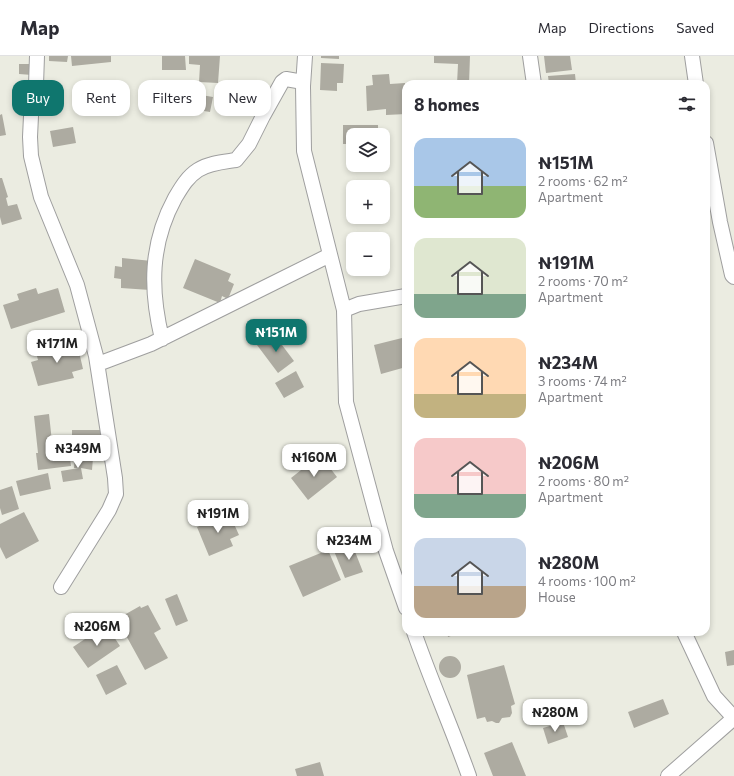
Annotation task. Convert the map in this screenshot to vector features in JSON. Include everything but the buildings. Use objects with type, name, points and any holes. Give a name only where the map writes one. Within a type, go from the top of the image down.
[{"type":"street","points":[[37,56],[36,85],[31,116],[31,156],[41,197],[77,285],[96,356],[115,478],[116,494],[109,510],[61,587]]},
{"type":"street","points":[[305,56],[303,82],[304,152],[344,310],[346,402],[386,551],[402,597]]},
{"type":"street","points":[[530,56],[533,80]]},
{"type":"street","points":[[692,56],[695,80]]},
{"type":"street","points":[[162,339],[156,316],[154,273],[162,225],[178,192],[184,183],[198,170],[219,162],[236,160],[248,144],[282,82],[286,79],[303,82]]},
{"type":"street","points":[[710,166],[720,222],[732,275],[734,277]]},
{"type":"street","points":[[98,364],[162,339],[330,255]]},
{"type":"street","points":[[344,310],[359,304],[402,297]]},
{"type":"street","points":[[415,636],[469,776]]},
{"type":"street","points":[[668,776],[734,718],[714,696],[686,636]]}]
